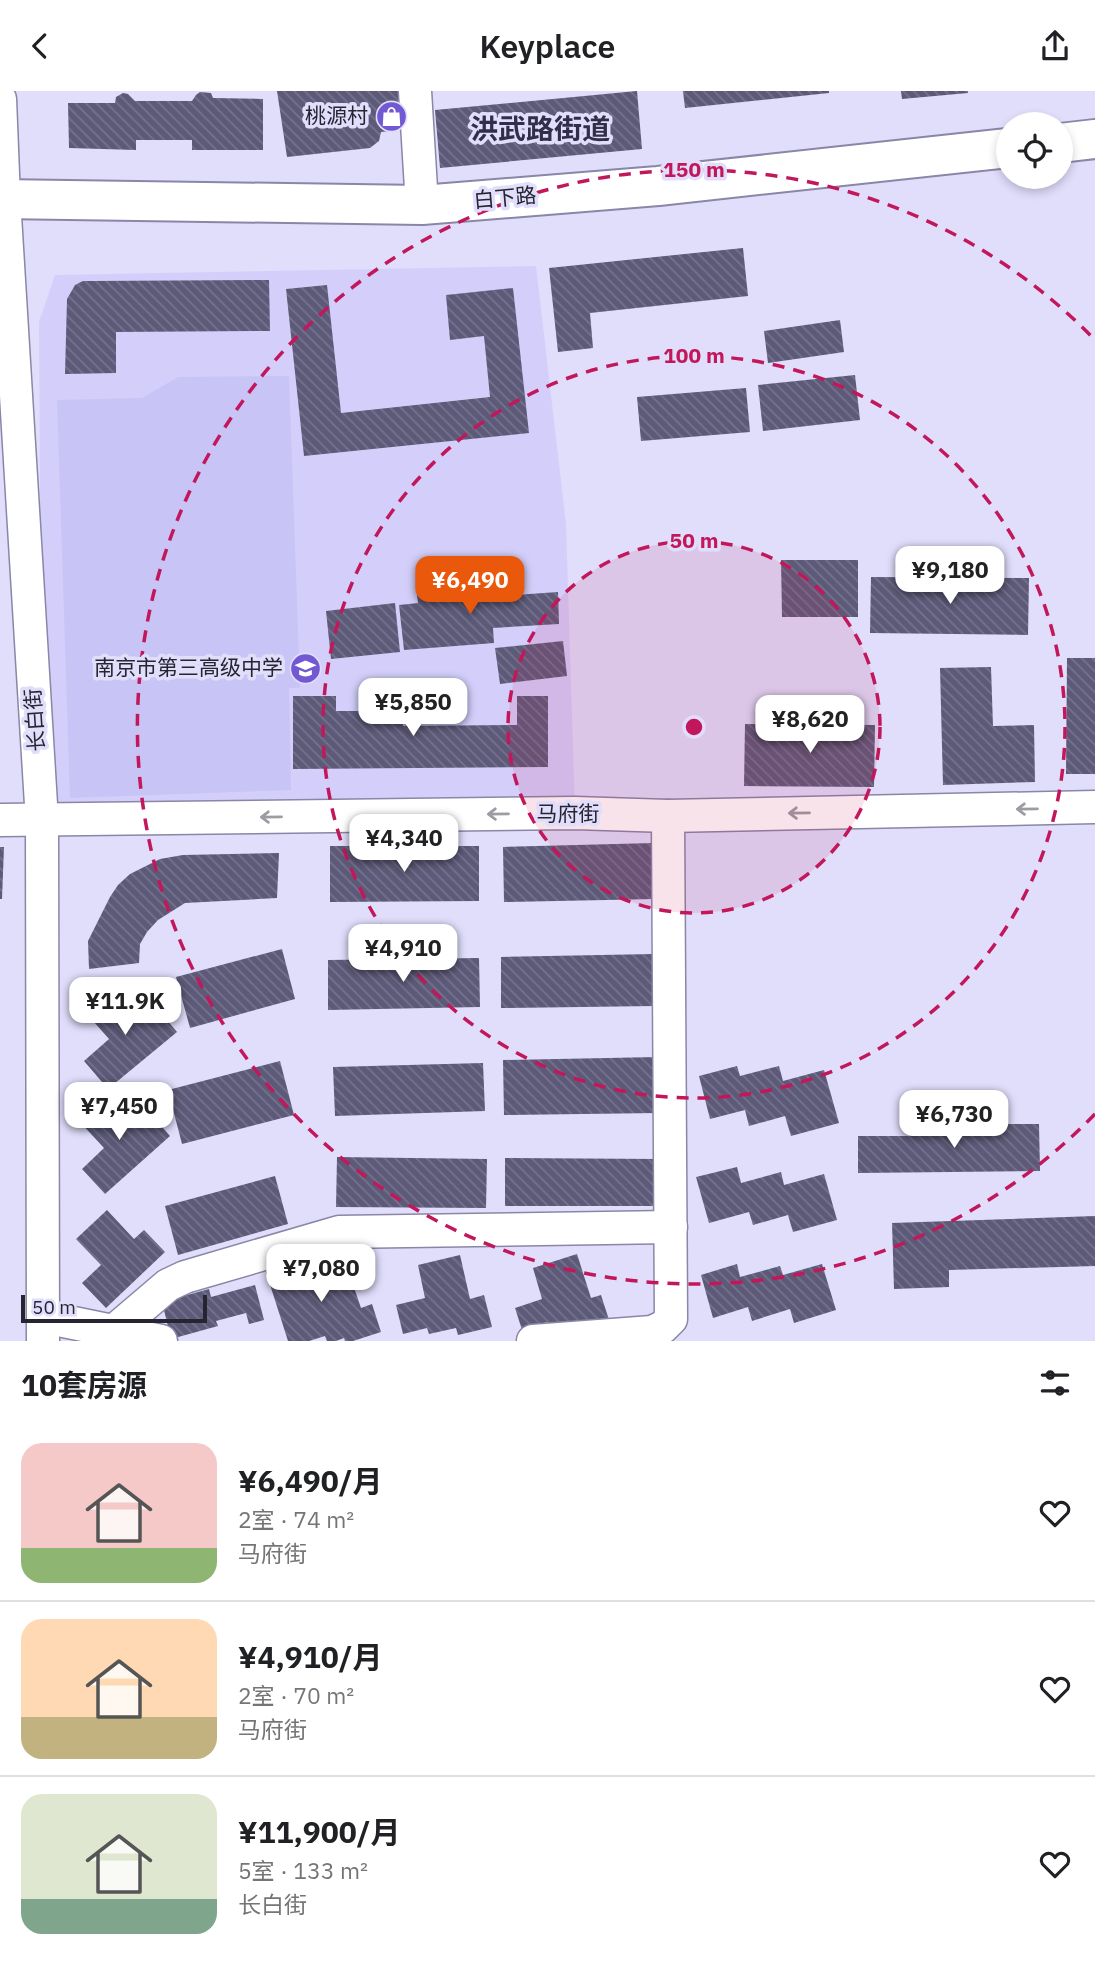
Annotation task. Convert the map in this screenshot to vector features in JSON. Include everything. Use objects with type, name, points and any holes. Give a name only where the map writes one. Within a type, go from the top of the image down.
[{"type":"main road","points":[[1073,142],[1095,139]]},
{"type":"main road","name":"白下路","points":[[2,199],[422,205],[658,185],[996,149]]},
{"type":"street","points":[[415,91],[422,205]]},
{"type":"street","name":"长白街","points":[[0,99],[2,199],[42,821],[43,1329]]},
{"type":"street","name":"马府街","points":[[0,820],[575,813],[668,816],[1095,807]]},
{"type":"street","points":[[533,1341],[652,1332],[669,1322],[668,816]]},
{"type":"street","points":[[114,1331],[168,1285],[185,1277],[339,1232],[670,1227]]},
{"type":"street","points":[[43,1329],[114,1331],[161,1341]]},
{"type":"shaded area","name":"南京市第三高级中学","points":[[536,266],[566,524],[575,813],[42,821],[39,322],[55,275]]},
{"type":"shaded area","points":[[289,376],[300,688],[289,688],[291,790],[70,798],[57,400],[142,398],[178,377]]},
{"type":"building","points":[[277,91],[405,91],[407,129],[381,132],[379,141],[370,148],[287,157]]},
{"type":"building","points":[[637,91],[642,149],[440,168],[435,110]]},
{"type":"building","points":[[683,91],[829,91],[829,93],[685,108]]},
{"type":"building","points":[[901,91],[968,91],[968,93],[902,99]]},
{"type":"building","points":[[200,92],[211,93],[213,98],[263,99],[263,150],[192,150],[192,140],[136,140],[136,150],[69,148],[68,103],[115,103],[116,97],[123,93],[135,101],[192,101]]},
{"type":"building","points":[[743,248],[748,296],[590,313],[593,348],[558,352],[549,268]]},
{"type":"building","points":[[269,280],[270,331],[116,332],[116,373],[65,374],[67,299],[75,285],[83,281]]},
{"type":"building","points":[[327,285],[341,413],[490,397],[484,336],[450,340],[446,295],[513,288],[529,433],[304,456],[286,289]]},
{"type":"building","points":[[840,320],[844,352],[768,363],[764,331]]},
{"type":"building","points":[[855,375],[860,420],[763,431],[758,385]]},
{"type":"building","points":[[746,388],[750,432],[641,441],[637,397]]},
{"type":"building","points":[[781,560],[858,560],[858,617],[782,617]]},
{"type":"building","points":[[871,577],[1029,578],[1028,635],[870,633]]},
{"type":"building","points":[[473,582],[474,598],[558,592],[559,624],[493,628],[494,643],[404,650],[399,605],[418,603],[416,586]]},
{"type":"building","points":[[395,603],[400,652],[331,659],[326,611]]},
{"type":"building","points":[[563,641],[567,676],[500,684],[495,648]]},
{"type":"building","points":[[1067,658],[1095,658],[1095,774],[1066,774]]},
{"type":"building","points":[[991,667],[993,726],[1034,725],[1035,782],[943,785],[940,668]]},
{"type":"building","points":[[293,696],[336,696],[336,711],[364,711],[364,699],[403,699],[403,726],[517,725],[517,696],[548,696],[548,767],[293,769]]},
{"type":"building","points":[[745,724],[875,725],[874,787],[744,786]]},
{"type":"building","points":[[654,843],[655,899],[504,902],[503,847]]},
{"type":"building","points":[[330,846],[479,846],[479,901],[330,902]]},
{"type":"building","points":[[0,847],[4,847],[2,899],[0,899]]},
{"type":"building","points":[[279,853],[277,898],[185,903],[158,920],[147,932],[140,944],[139,963],[89,969],[88,941],[110,897],[130,874],[160,859],[183,855]]},
{"type":"building","points":[[282,949],[295,999],[190,1028],[176,977]]},
{"type":"building","points":[[654,954],[655,1006],[501,1008],[501,957]]},
{"type":"building","points":[[479,958],[480,1007],[328,1010],[328,960]]},
{"type":"building","points":[[117,987],[142,1017],[155,1006],[177,1032],[108,1089],[84,1061],[109,1039],[86,1013]]},
{"type":"building","points":[[657,1057],[658,1113],[504,1115],[503,1060]]},
{"type":"building","points":[[280,1061],[294,1115],[182,1144],[168,1090]]},
{"type":"building","points":[[483,1063],[485,1111],[335,1116],[333,1067]]},
{"type":"building","points":[[737,1066],[740,1076],[779,1066],[783,1081],[824,1070],[839,1123],[791,1136],[785,1116],[749,1126],[745,1110],[710,1119],[699,1076]]},
{"type":"building","points":[[109,1093],[136,1123],[149,1112],[170,1136],[105,1194],[82,1169],[104,1148],[79,1121]]},
{"type":"building","points":[[927,1124],[1039,1124],[1040,1171],[858,1173],[858,1136],[927,1136]]},
{"type":"building","points":[[337,1157],[487,1159],[486,1208],[336,1207]]},
{"type":"building","points":[[505,1158],[659,1159],[659,1206],[505,1206]]},
{"type":"building","points":[[737,1167],[741,1183],[781,1172],[784,1185],[824,1174],[837,1220],[793,1232],[788,1215],[753,1225],[749,1212],[709,1223],[696,1177]]},
{"type":"building","points":[[275,1176],[288,1224],[178,1255],[165,1206]]},
{"type":"building","points":[[107,1210],[134,1239],[144,1230],[165,1252],[106,1308],[82,1283],[101,1265],[76,1239]]},
{"type":"building","points":[[1095,1216],[1095,1266],[949,1270],[949,1287],[894,1289],[892,1223]]},
{"type":"building","points":[[577,1254],[591,1298],[601,1295],[610,1323],[550,1332],[547,1322],[522,1330],[515,1308],[542,1299],[533,1268]]},
{"type":"building","points":[[460,1255],[470,1299],[484,1295],[492,1327],[458,1335],[456,1328],[429,1334],[427,1328],[403,1334],[396,1305],[425,1298],[418,1265]]},
{"type":"building","points":[[345,1261],[361,1308],[372,1304],[381,1332],[353,1341],[345,1341],[344,1338],[327,1341],[325,1336],[309,1341],[288,1341],[266,1272],[298,1262],[302,1274]]},
{"type":"building","points":[[737,1264],[740,1277],[780,1266],[783,1275],[822,1264],[836,1310],[794,1323],[790,1309],[752,1321],[748,1307],[713,1318],[701,1275]]},
{"type":"building","points":[[255,1285],[264,1320],[249,1324],[246,1313],[216,1321],[218,1326],[171,1339],[162,1302],[209,1289],[211,1297]]},
{"type":"place","name":"桃源村","points":[[391,116]]},
{"type":"place","name":"南京市第三高级中学","points":[[306,668]]},
{"type":"district","name":"洪武路街道","points":[[540,129]]}]
